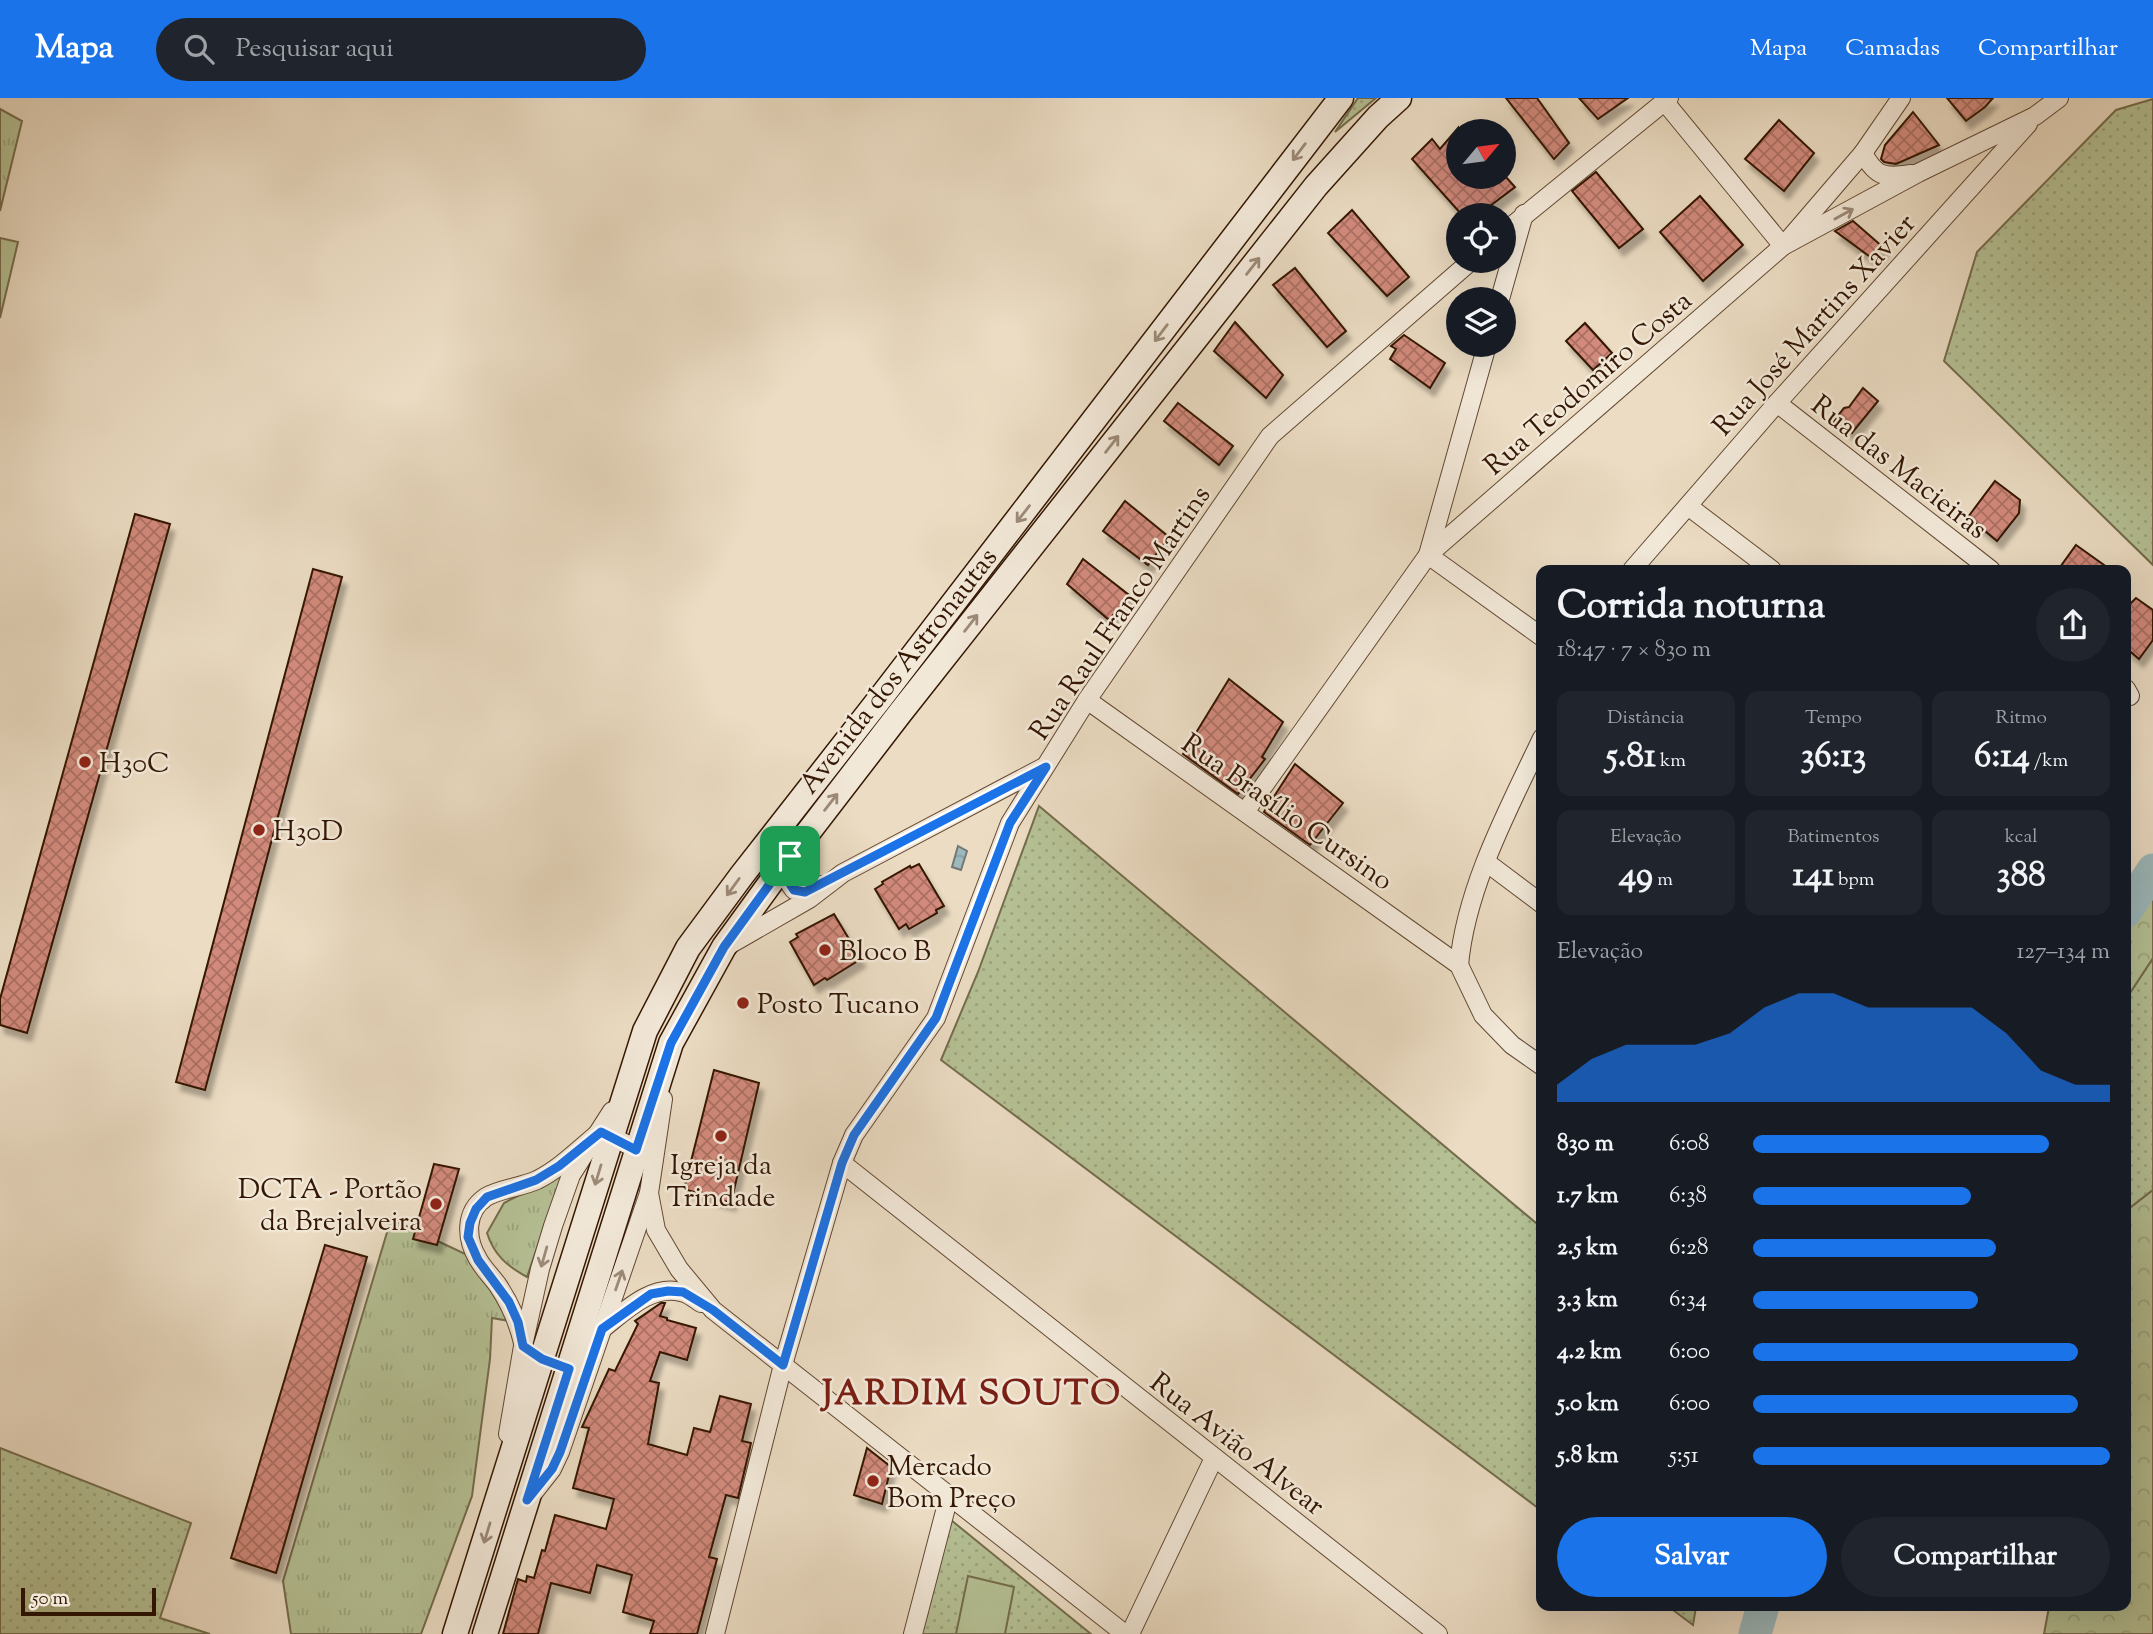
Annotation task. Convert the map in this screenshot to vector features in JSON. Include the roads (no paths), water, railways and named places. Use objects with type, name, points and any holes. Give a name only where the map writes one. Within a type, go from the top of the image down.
[{"type":"main road","name":"Avenida dos Astronautas","points":[[455,1634],[497,1500],[532,1352],[606,1134],[645,1031],[688,948],[1341,98]]},
{"type":"main road","name":"Avenida dos Astronautas","points":[[485,1634],[527,1500],[578,1370],[645,1154],[671,1043],[724,947],[917,691],[1316,186],[1378,117],[1399,98]]},
{"type":"street","points":[[1516,221],[1667,99],[1783,246],[1863,153],[1901,98]]},
{"type":"street","name":"Rua Teodomiro Costa","points":[[1245,812],[1428,555],[1783,246],[1918,173],[2035,116],[2059,98]]},
{"type":"street","name":"Rua José Martins Xavier","points":[[1636,565],[1777,403],[2035,116]]},
{"type":"street","points":[[1863,153],[1871,167],[1880,175],[1918,173]]},
{"type":"street","points":[[1503,287],[1524,214]]},
{"type":"street","name":"Rua Raul Franco Martins","points":[[724,947],[809,900],[843,873],[1046,767],[1087,700],[1270,436],[1457,273]]},
{"type":"street","points":[[1484,357],[1428,555],[1536,633]]},
{"type":"street","name":"Rua das Macieiras","points":[[1777,403],[1985,565]]},
{"type":"street","points":[[1688,506],[1765,565]]},
{"type":"street","name":"Rua Brasílio Cursino","points":[[1087,700],[1459,964]]},
{"type":"street","points":[[1536,751],[1486,863],[1462,934],[1459,964],[1483,1015],[1512,1045],[1536,1062]]},
{"type":"street","points":[[715,1634],[783,1365],[842,1163],[854,1135],[936,1018],[1010,823],[1046,767]]},
{"type":"street","points":[[790,856],[785,873],[794,890],[805,892],[843,873]]},
{"type":"street","points":[[1486,863],[1536,900]]},
{"type":"street","points":[[649,1193],[602,1329],[578,1370],[532,1352],[509,1302],[478,1260],[468,1237],[476,1209],[487,1197],[536,1180],[606,1134],[645,1154],[656,1230],[679,1269],[713,1310]]},
{"type":"street","name":"Rua Avião Alvear","points":[[842,1163],[1438,1634]]},
{"type":"street","points":[[602,1329],[651,1294],[683,1292],[713,1310],[1127,1634],[1214,1458]]},
{"type":"street","points":[[913,1634],[949,1496]]},
{"type":"water","points":[[958,846],[967,851],[961,870],[952,867]]},
{"type":"waterway","points":[[2131,903],[2153,870]]},
{"type":"waterway","points":[[1755,1634],[1762,1611]]},
{"type":"place","name":"H30C","points":[[85,762]]},
{"type":"place","name":"H30D","points":[[259,830]]},
{"type":"place","name":"Bloco B","points":[[825,950]]},
{"type":"place","name":"Posto Tucano","points":[[743,1003]]},
{"type":"place","name":"Igreja da Trindade","points":[[721,1136]]},
{"type":"place","name":"DCTA - Portão da Brejalveira","points":[[436,1204]]},
{"type":"place","name":"Mercado Bom Preço","points":[[873,1481]]},
{"type":"district","name":"JARDIM SOUTO","points":[[972,1392]]}]
